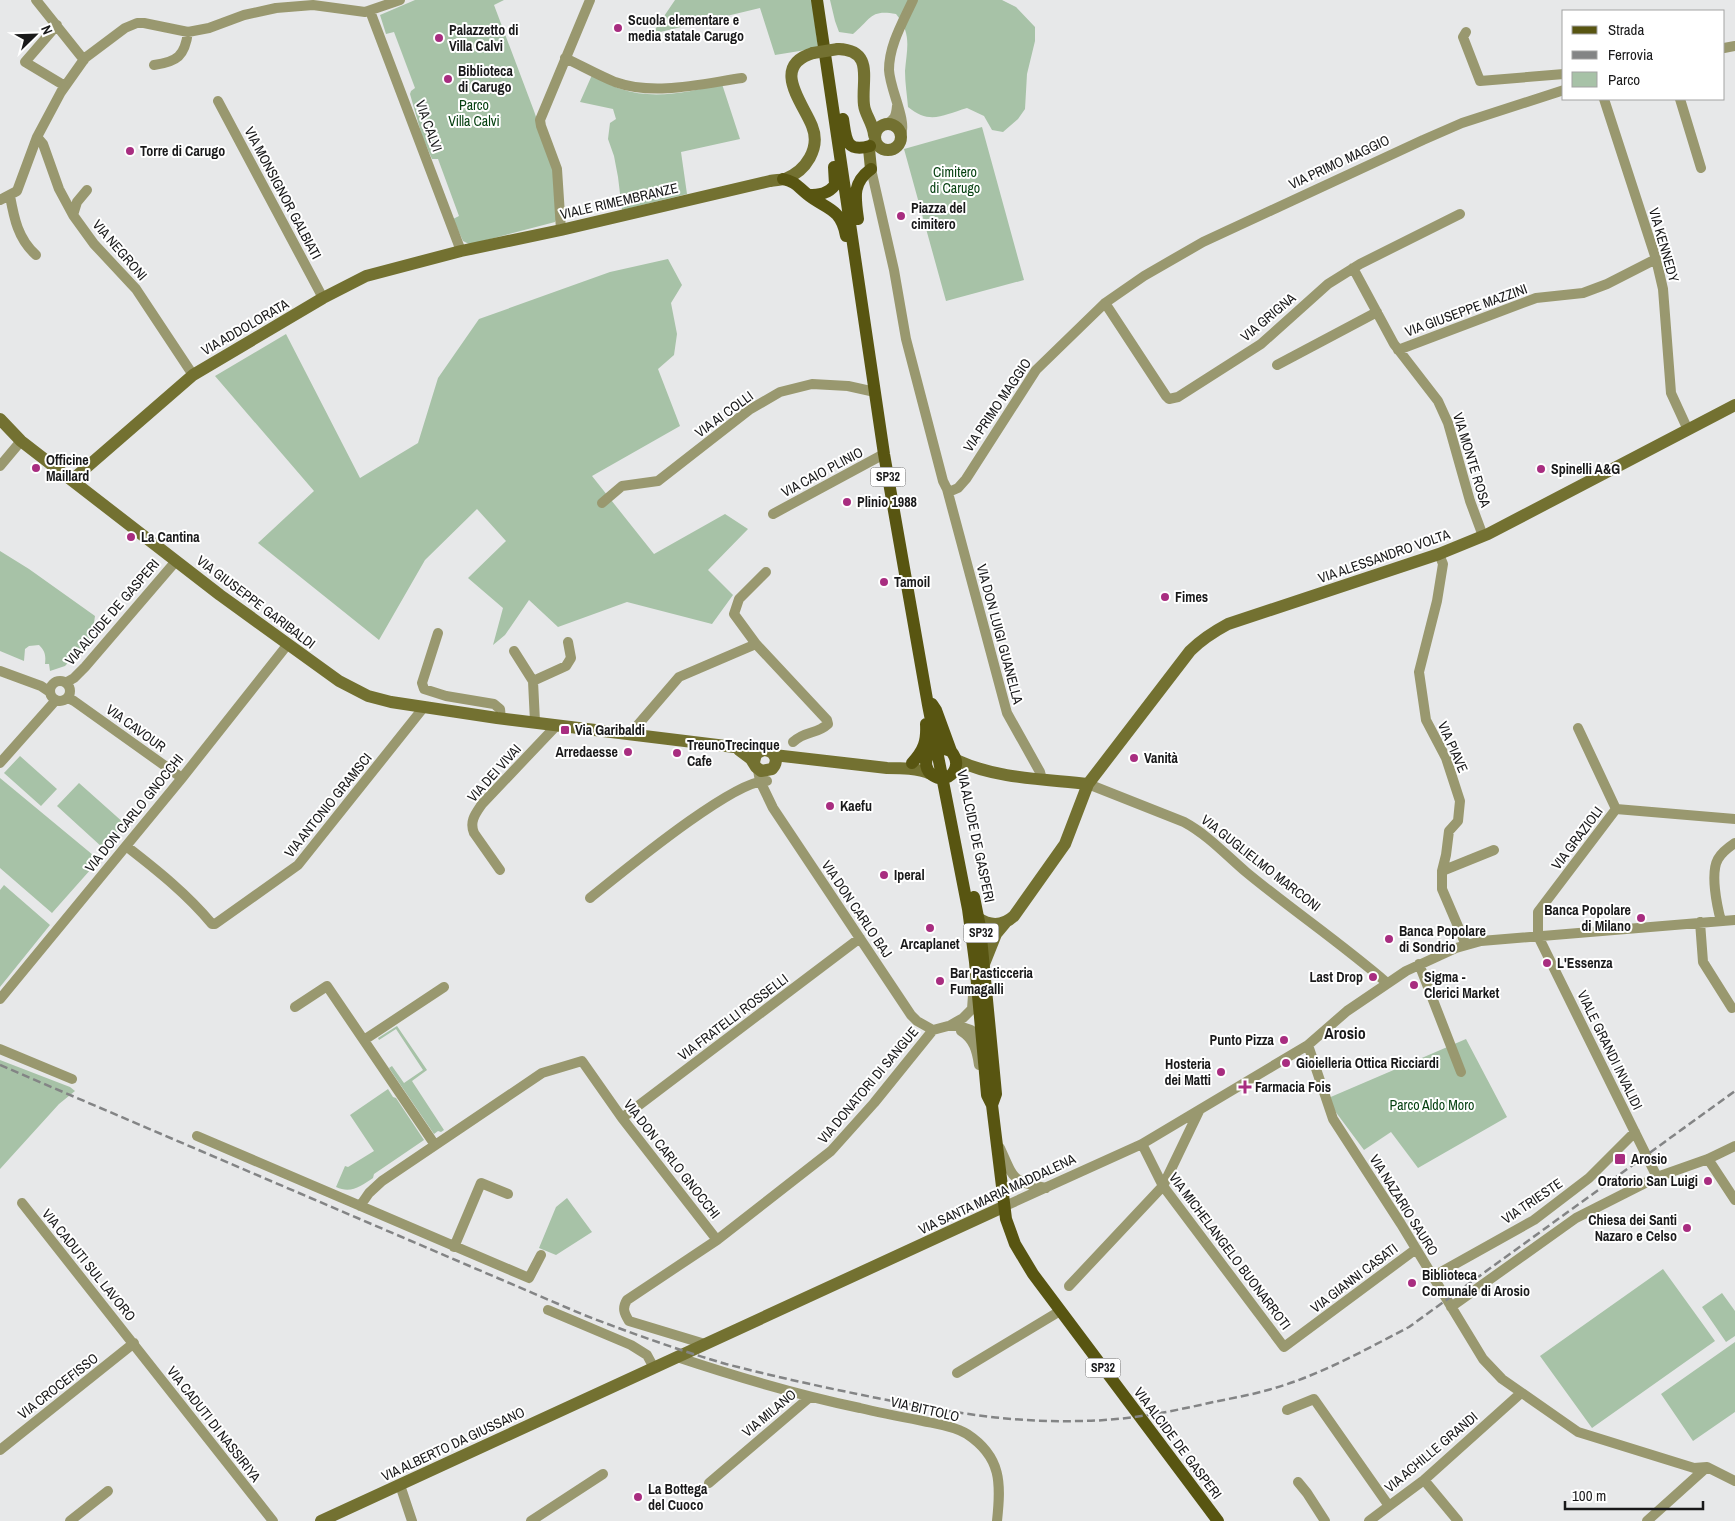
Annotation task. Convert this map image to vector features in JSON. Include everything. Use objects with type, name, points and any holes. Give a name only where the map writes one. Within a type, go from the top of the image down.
[{"type":"main road","name":"SP32","points":[[817,0],[855,255]]},
{"type":"main road","points":[[826,65],[837,83],[848,143],[856,148],[876,132]]},
{"type":"main road","points":[[808,194],[824,193],[831,190],[835,184],[826,105],[830,91]]},
{"type":"main road","points":[[855,255],[860,235],[855,195],[858,182],[871,169]]},
{"type":"main road","points":[[783,179],[795,183],[808,194],[827,205],[838,216],[844,226],[848,243],[855,255]]},
{"type":"main road","name":"VIA ALCIDE DE GASPERI","points":[[855,255],[884,454],[930,705],[943,752],[941,777],[968,909],[975,962],[979,1045],[987,1052],[991,1092]]},
{"type":"main road","points":[[912,762],[921,753],[925,744],[927,734],[924,712],[930,705]]},
{"type":"main road","points":[[941,777],[955,770],[943,752]]},
{"type":"main road","name":"VIA ALCIDE DE GASPERI","points":[[941,777],[978,918],[984,964],[991,1092],[995,1100],[992,1105],[1003,1207],[1006,1219],[1019,1251],[1033,1274],[1218,1521]]},
{"type":"main road","points":[[948,808],[952,815],[973,910],[978,918]]},
{"type":"street","points":[[36,0],[84,60]]},
{"type":"street","points":[[36,255],[20,234],[5,198],[17,190],[37,137],[65,86],[84,60],[125,28],[137,22],[188,32],[209,28],[244,14],[284,7],[313,5],[370,11],[400,0]]},
{"type":"street","points":[[561,230],[557,169],[540,120],[590,0]]},
{"type":"street","points":[[871,169],[879,159],[898,146],[901,139],[903,121],[890,80],[890,56],[902,22],[913,0]]},
{"type":"street","name":"VIA CALVI","points":[[370,11],[461,251]]},
{"type":"street","points":[[57,25],[25,62],[65,86]]},
{"type":"street","points":[[154,65],[169,63],[178,58],[184,50],[188,32]]},
{"type":"street","points":[[1466,32],[1463,37],[1480,81],[1562,74]]},
{"type":"street","name":"VIALE RIMEMBRANZE","points":[[461,251],[561,230],[792,176],[805,166],[810,159],[813,152],[814,133],[795,94],[791,80],[792,71],[796,63],[813,53],[838,49],[852,51],[857,54],[865,71],[865,110],[876,132]]},
{"type":"street","points":[[565,58],[614,82],[640,87],[668,87],[742,78]]},
{"type":"street","name":"VIA PRIMO MAGGIO","points":[[947,489],[955,490],[966,479],[1036,370],[1105,303],[1156,269],[1202,242],[1462,124],[1562,91]]},
{"type":"street","name":"VIA KENNEDY","points":[[1604,100],[1656,259],[1663,289],[1671,393],[1688,430]]},
{"type":"street","points":[[1680,100],[1701,168]]},
{"type":"street","name":"VIA MONSIGNOR GALBIATI","points":[[218,101],[324,298]]},
{"type":"street","points":[[897,105],[896,117],[892,122],[876,132],[868,155],[894,270],[906,339],[943,482],[947,489]]},
{"type":"street","points":[[876,132],[894,125],[901,135]]},
{"type":"street","points":[[876,132],[880,148],[887,151],[891,150]]},
{"type":"street","name":"VIA NEGRONI","points":[[37,137],[43,144],[58,189],[73,216],[94,244],[136,289],[193,375]]},
{"type":"street","points":[[73,216],[77,202],[87,190]]},
{"type":"street","name":"VIA GRIGNA","points":[[1105,303],[1166,396],[1169,399],[1178,398],[1261,344],[1322,288],[1353,268],[1460,214]]},
{"type":"street","name":"VIA ADDOLORATA","points":[[72,480],[193,375],[324,298],[366,276],[461,251]]},
{"type":"street","name":"VIA GIUSEPPE MAZZINI","points":[[1398,350],[1536,298],[1583,293],[1607,284],[1656,259]]},
{"type":"street","name":"VIA MONTE ROSA","points":[[1353,268],[1398,350],[1438,401],[1448,423],[1482,536]]},
{"type":"street","points":[[1277,365],[1377,312]]},
{"type":"street","name":"VIA AI COLLI","points":[[602,503],[622,486],[658,481],[749,410],[780,392],[812,384],[848,386],[875,392]]},
{"type":"street","name":"VIA ALESSANDRO VOLTA","points":[[984,964],[996,934],[1014,916],[1065,844],[1088,784],[1190,651],[1201,640],[1228,624],[1439,554],[1482,536],[1735,405]]},
{"type":"street","name":"VIA GIUSEPPE GARIBALDI","points":[[0,419],[21,441],[176,561],[339,681],[368,696],[391,702],[501,719],[734,747],[763,767]]},
{"type":"street","points":[[0,466],[21,441]]},
{"type":"street","name":"VIA CAIO PLINIO","points":[[773,514],[884,454]]},
{"type":"street","name":"VIA DON LUIGI GUANELLA","points":[[947,489],[1008,713],[1042,779]]},
{"type":"street","name":"VIA PIAVE","points":[[1439,554],[1443,564],[1437,601],[1419,672],[1426,720],[1446,758],[1460,800],[1458,821],[1449,831],[1442,872],[1442,889],[1466,945]]},
{"type":"street","name":"VIA ALCIDE DE GASPERI","points":[[69,690],[85,667],[176,561]]},
{"type":"street","points":[[766,572],[740,599],[734,614],[756,644],[827,720],[828,724],[824,728],[801,734],[793,742]]},
{"type":"street","points":[[438,633],[422,683],[424,689],[446,696],[494,704],[500,709],[501,719]]},
{"type":"street","points":[[533,681],[566,666],[570,658],[568,642]]},
{"type":"street","name":"VIA DON CARLO GNOCCHI","points":[[0,999],[182,778],[288,644]]},
{"type":"street","points":[[630,734],[679,677],[756,644]]},
{"type":"street","points":[[514,651],[533,681],[535,722]]},
{"type":"street","points":[[0,671],[51,694],[62,701],[69,690],[59,680],[51,694],[0,764]]},
{"type":"street","name":"VIA CAVOUR","points":[[69,690],[182,778]]},
{"type":"street","name":"VIA ANTONIO GRAMSCI","points":[[126,846],[166,878],[212,924],[215,924],[298,865],[424,707]]},
{"type":"street","name":"VIA DEI VIVAI","points":[[500,870],[474,833],[472,827],[474,814],[557,725]]},
{"type":"street","name":"VIA GRAZIOLI","points":[[1538,936],[1538,912],[1616,809],[1578,728]]},
{"type":"street","points":[[899,768],[943,752]]},
{"type":"street","name":"VIA GUGLIELMO MARCONI","points":[[943,752],[983,771],[1088,784],[1196,828],[1247,872],[1387,983]]},
{"type":"street","points":[[590,898],[691,820],[739,789],[763,767],[796,758],[899,768],[921,771],[941,777]]},
{"type":"street","name":"VIA DON CARLO BAJ","points":[[763,767],[767,794],[773,808],[911,1015],[917,1021],[933,1030]]},
{"type":"street","points":[[1616,809],[1735,819]]},
{"type":"street","points":[[1721,921],[1714,880],[1718,860],[1735,842]]},
{"type":"street","points":[[1442,872],[1494,850]]},
{"type":"street","name":"VIA ALCIDE DE GASPERI","points":[[968,909],[965,919],[973,999],[972,1009]]},
{"type":"street","points":[[978,918],[987,924],[1006,922]]},
{"type":"street","name":"VIA SANTA MARIA MADDALENA","points":[[597,1395],[1142,1144],[1308,1045],[1347,1011],[1387,983],[1419,964],[1481,941],[1735,920]]},
{"type":"street","points":[[1700,922],[1703,962],[1732,1008]]},
{"type":"street","name":"VIALE GRANDI INVALIDI","points":[[1538,936],[1657,1177]]},
{"type":"street","name":"VIA FRATELLI ROSSELLI","points":[[622,1118],[860,938]]},
{"type":"street","points":[[1419,964],[1460,1072]]},
{"type":"street","points":[[295,1007],[327,986],[435,1145]]},
{"type":"street","points":[[364,1040],[444,988]]},
{"type":"street","name":"VIA DONATORI DI SANGUE","points":[[717,1240],[831,1151],[874,1103],[933,1030],[948,1026],[963,1018],[972,1009]]},
{"type":"street","name":"VIA DONATORI DI SANGUE","points":[[948,1026],[965,1027],[976,1034],[979,1045]]},
{"type":"street","name":"VIA NAZARIO SAURO","points":[[1308,1045],[1333,1119],[1483,1359],[1502,1379],[1578,1432],[1694,1468],[1707,1467],[1735,1481]]},
{"type":"street","points":[[0,1049],[72,1079]]},
{"type":"street","name":"VIA DON CARLO GNOCCHI","points":[[360,1206],[375,1186],[542,1073],[582,1061],[622,1118],[717,1240],[627,1300],[623,1306],[624,1313],[629,1321],[705,1344]]},
{"type":"street","points":[[1069,1286],[1163,1186],[1199,1111]]},
{"type":"street","name":"VIA TRIESTE","points":[[1432,1277],[1534,1220],[1589,1178],[1635,1132]]},
{"type":"street","points":[[197,1136],[529,1278],[541,1255]]},
{"type":"street","points":[[996,1138],[1014,1177],[1023,1183],[1046,1188]]},
{"type":"street","name":"VIA MICHELANGELO BUONARROTI","points":[[1142,1144],[1163,1186],[1284,1347]]},
{"type":"street","points":[[1450,1307],[1559,1228],[1576,1218],[1657,1177],[1708,1159],[1735,1146]]},
{"type":"street","points":[[1708,1159],[1735,1200]]},
{"type":"street","points":[[454,1247],[481,1183],[508,1194]]},
{"type":"street","name":"VIA CADUTI SUL LAVORO","points":[[22,1203],[134,1343]]},
{"type":"street","name":"VIA GIANNI CASATI","points":[[1284,1347],[1416,1249]]},
{"type":"street","points":[[548,1310],[631,1345],[647,1355],[654,1368]]},
{"type":"street","points":[[957,1373],[1060,1311]]},
{"type":"street","name":"VIA CROCEFISSO","points":[[0,1450],[134,1343]]},
{"type":"street","name":"VIA CADUTI DI NASSIRIYA","points":[[134,1343],[273,1521]]},
{"type":"street","name":"VIA MILANO","points":[[676,1357],[743,1379],[810,1397]]},
{"type":"street","name":"VIA ACHILLE GRANDI","points":[[1287,1410],[1314,1399],[1389,1506],[1424,1480],[1521,1393]]},
{"type":"street","name":"VIA ALBERTO DA GIUSSANO","points":[[321,1521],[597,1395]]},
{"type":"street","name":"VIA MILANO","points":[[709,1483],[810,1397]]},
{"type":"street","name":"VIA BITTOLO","points":[[810,1397],[945,1425],[967,1434],[986,1452],[993,1463],[1000,1481],[998,1521]]},
{"type":"street","points":[[1648,1521],[1707,1467]]},
{"type":"street","points":[[531,1521],[603,1474]]},
{"type":"street","points":[[1424,1480],[1458,1521]]},
{"type":"street","points":[[1298,1482],[1325,1521]]},
{"type":"street","points":[[400,1485],[412,1521]]},
{"type":"street","points":[[70,1521],[108,1491]]},
{"type":"street","points":[[1369,1521],[1389,1506]]},
{"type":"green space","name":"Parco Villa Calvi","points":[[415,0],[504,0],[494,5],[554,169],[557,218],[555,222],[479,242],[469,244],[463,241],[453,219],[459,216],[438,159],[432,159],[422,136],[410,94],[415,88],[394,32],[386,34],[380,15]]},
{"type":"green space","points":[[675,0],[812,0],[818,48],[775,55],[760,8],[652,34]]},
{"type":"green space","points":[[830,0],[1002,0],[1016,7],[1035,27],[1035,41],[1027,74],[1025,109],[1018,119],[1003,132],[992,130],[984,116],[967,108],[944,116],[923,116],[908,107],[905,71],[907,41],[904,28],[896,14],[881,13],[871,16],[853,34],[839,32]]},
{"type":"green space","points":[[592,75],[617,88],[646,94],[672,94],[722,84],[740,139],[681,152],[687,194],[622,210],[614,156],[608,139],[610,123],[616,119],[613,109],[580,102]]},
{"type":"green space","name":"Cimitero di Carugo","points":[[982,127],[1024,280],[946,301],[904,149]]},
{"type":"green space","points":[[668,259],[682,285],[671,303],[677,334],[674,355],[658,369],[680,426],[592,476],[654,554],[725,514],[748,529],[708,570],[733,595],[712,624],[627,602],[558,627],[529,600],[505,635],[493,645],[503,608],[468,578],[506,541],[477,509],[425,560],[379,640],[258,543],[314,491],[215,376],[286,334],[360,478],[418,443],[438,378],[479,319],[610,272]]},
{"type":"green space","points":[[0,551],[29,569],[95,616],[92,637],[65,666],[50,671],[49,664],[45,664],[44,651],[39,645],[29,646],[25,649],[24,661],[0,651]]},
{"type":"green space","points":[[20,756],[57,789],[41,806],[4,773]]},
{"type":"green space","points":[[0,778],[99,860],[52,913],[0,868]]},
{"type":"green space","points":[[79,783],[125,824],[103,848],[57,806]]},
{"type":"green space","points":[[4,885],[50,925],[0,987],[0,890]]},
{"type":"green space","points":[[397,1026],[427,1070],[412,1081],[444,1130],[441,1132],[438,1131],[434,1134],[389,1068],[392,1066],[404,1083],[423,1070],[396,1029],[379,1040],[378,1038]]},
{"type":"green space","name":"Parco Aldo Moro","points":[[1466,1039],[1507,1117],[1418,1168],[1391,1132],[1364,1150],[1326,1099]]},
{"type":"green space","points":[[0,1060],[70,1087],[75,1091],[59,1104],[0,1169]]},
{"type":"green space","points":[[388,1089],[424,1140],[374,1174],[373,1178],[360,1186],[346,1190],[336,1187],[345,1166],[348,1167],[374,1151],[350,1115]]},
{"type":"green space","points":[[567,1198],[592,1232],[556,1255],[539,1248],[556,1207]]},
{"type":"green space","points":[[1663,1269],[1715,1341],[1592,1428],[1540,1356]]},
{"type":"green space","points":[[1722,1293],[1735,1311],[1735,1336],[1726,1342],[1702,1307]]},
{"type":"green space","points":[[1735,1342],[1735,1412],[1693,1441],[1661,1394]]},
{"type":"railway","points":[[0,1065],[584,1315],[672,1347],[745,1369],[877,1398],[977,1415],[1052,1421],[1110,1420],[1176,1410],[1283,1386],[1338,1363],[1409,1327],[1735,1091]]},
{"type":"place","name":"Scuola elementare e media statale Carugo","points":[[618,28]]},
{"type":"place","name":"Palazzetto di Villa Calvi","points":[[439,38]]},
{"type":"place","name":"Biblioteca di Carugo","points":[[448,79]]},
{"type":"place","name":"Torre di Carugo","points":[[130,151]]},
{"type":"place","name":"Piazza del cimitero","points":[[901,216]]},
{"type":"place","name":"Officine Maillard","points":[[36,468]]},
{"type":"place","name":"Spinelli A&G","points":[[1541,469]]},
{"type":"place","name":"Plinio 1988","points":[[847,502]]},
{"type":"place","name":"La Cantina","points":[[131,537]]},
{"type":"place","name":"Tamoil","points":[[884,582]]},
{"type":"place","name":"Fimes","points":[[1165,597]]},
{"type":"place","name":"Via Garibaldi","points":[[565,730]]},
{"type":"place","name":"Arredaesse","points":[[628,752]]},
{"type":"place","name":"TreunoTrecinque Cafe","points":[[677,753]]},
{"type":"place","name":"Vanità","points":[[1134,758]]},
{"type":"place","name":"Kaefu","points":[[830,806]]},
{"type":"place","name":"Iperal","points":[[884,875]]},
{"type":"place","name":"Banca Popolare di Milano","points":[[1641,918]]},
{"type":"place","name":"Arcaplanet","points":[[930,928]]},
{"type":"place","name":"Banca Popolare di Sondrio","points":[[1389,939]]},
{"type":"place","name":"L'Essenza","points":[[1547,963]]},
{"type":"place","name":"Last Drop","points":[[1373,977]]},
{"type":"place","name":"Bar Pasticceria Fumagalli","points":[[940,981]]},
{"type":"place","name":"Sigma - Clerici Market","points":[[1414,985]]},
{"type":"place","name":"Punto Pizza","points":[[1284,1040]]},
{"type":"place","name":"Gioielleria Ottica Ricciardi","points":[[1286,1063]]},
{"type":"place","name":"Hosteria dei Matti","points":[[1221,1072]]},
{"type":"place","name":"Farmacia Fois","points":[[1245,1087]]},
{"type":"place","name":"Arosio","points":[[1620,1159]]},
{"type":"place","name":"Oratorio San Luigi","points":[[1708,1181]]},
{"type":"place","name":"Chiesa dei Santi Nazaro e Celso","points":[[1687,1228]]},
{"type":"place","name":"Biblioteca Comunale di Arosio","points":[[1412,1283]]},
{"type":"place","name":"La Bottega del Cuoco","points":[[638,1497]]},
{"type":"district","name":"Arosio","points":[[1345,1033]]}]
